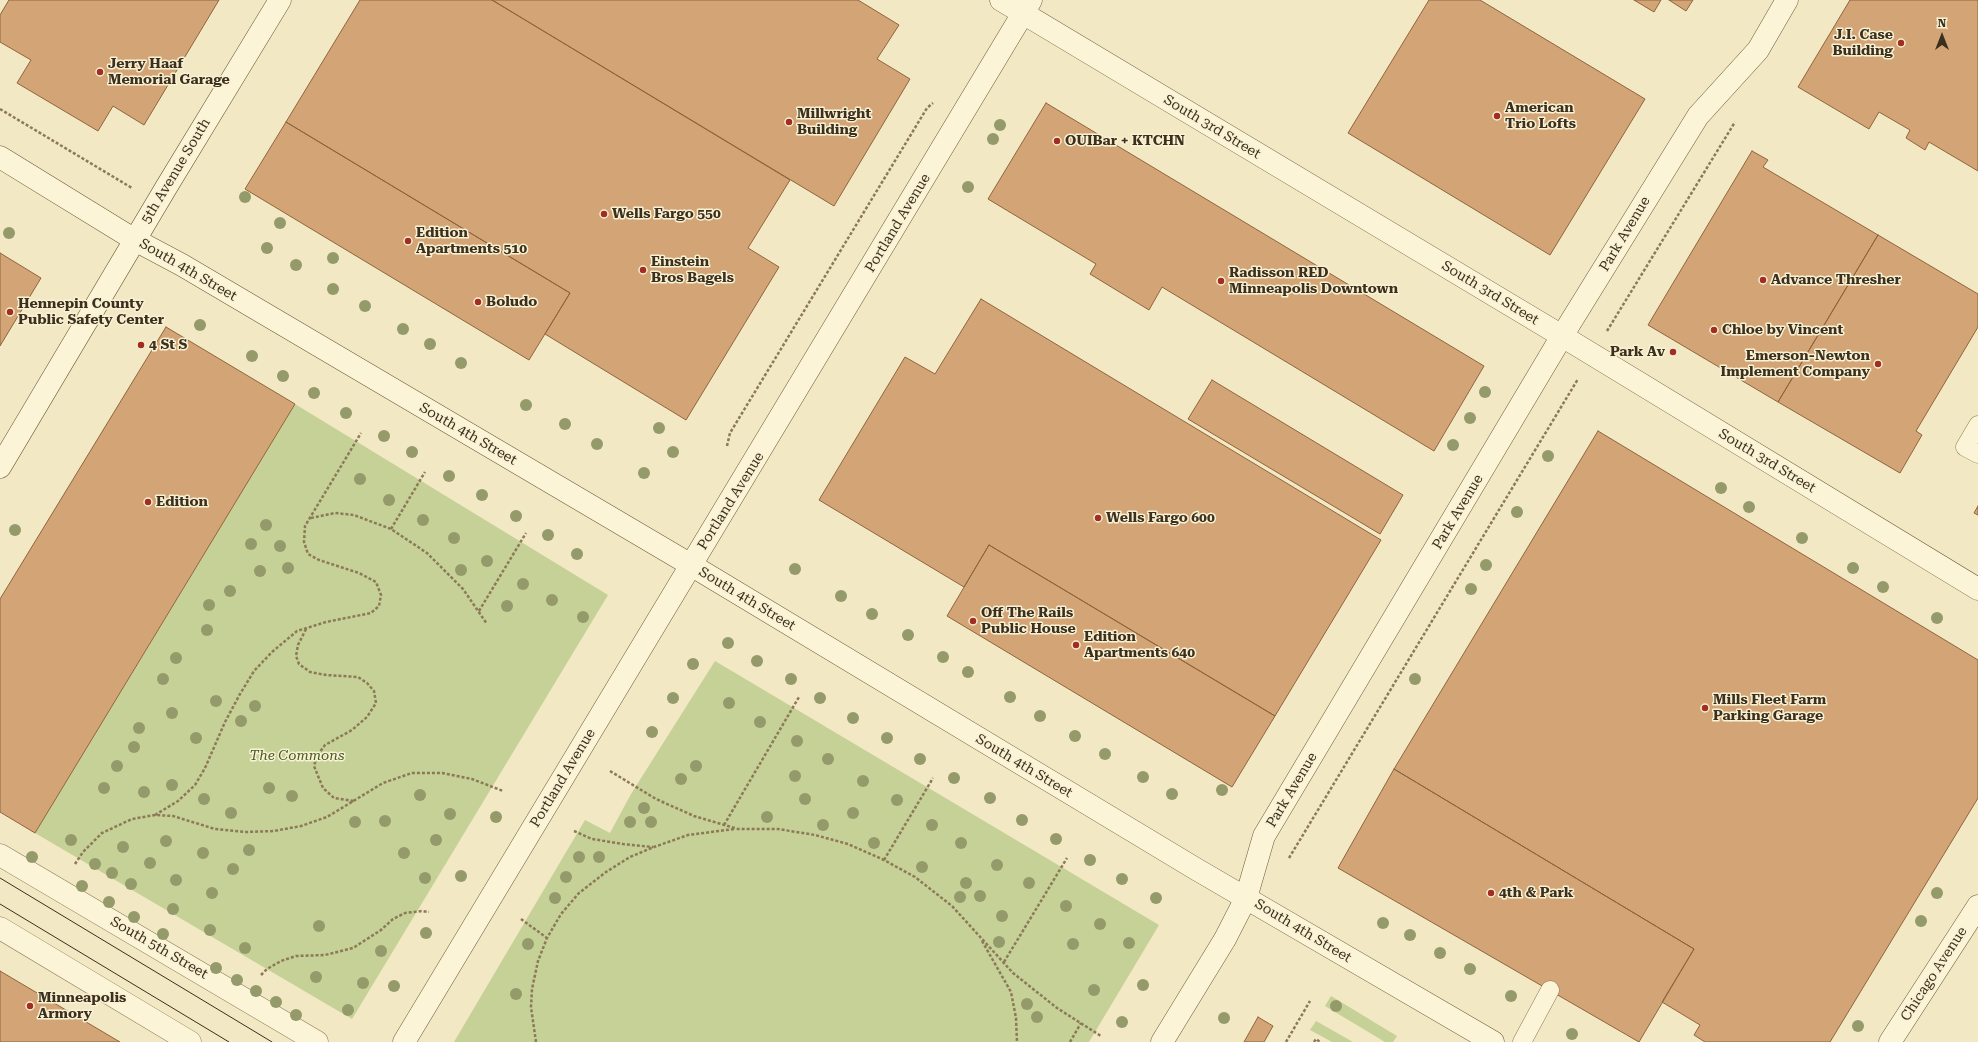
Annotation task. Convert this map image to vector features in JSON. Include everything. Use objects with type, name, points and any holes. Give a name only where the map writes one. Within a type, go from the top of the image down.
[{"type":"main road","name":"5th Avenue South","points":[[0,467],[156,204],[280,0]]},
{"type":"main road","name":"South 3rd Street","points":[[1001,0],[1027,7],[1562,336],[1978,589]]},
{"type":"main road","name":"Park Avenue","points":[[1162,1042],[1225,939],[1246,898],[1264,836],[1562,336],[1698,116],[1758,50],[1787,0]]},
{"type":"main road","name":"Portland Avenue","points":[[404,1042],[691,565],[740,487],[1027,7]]},
{"type":"main road","name":"South 4th Street","points":[[0,157],[135,240],[189,269],[691,565],[1246,898],[1493,1042]]},
{"type":"main road","name":"South 5th Street","points":[[0,855],[317,1042]]},
{"type":"main road","name":"Chicago Avenue","points":[[1890,1042],[1978,906]]},
{"type":"main road","points":[[0,928],[190,1042]]},
{"type":"lane","points":[[1978,425],[1965,447],[1978,454]]},
{"type":"lane","points":[[1522,1042],[1550,990]]},
{"type":"path","points":[[727,447],[730,433],[734,426],[927,108],[938,98]]},
{"type":"path","points":[[0,109],[156,204]]},
{"type":"path","points":[[1617,312],[1738,116]]},
{"type":"path","points":[[1287,860],[1296,848],[1564,400]]},
{"type":"path","points":[[155,815],[178,801],[195,785],[206,768],[225,722],[254,671],[272,652],[297,632],[329,622],[371,613],[379,606],[382,595],[376,582],[359,573],[318,560],[308,554],[304,542],[305,526],[361,433]]},
{"type":"path","points":[[391,529],[425,472]]},
{"type":"path","points":[[310,518],[335,513],[354,516],[391,529],[427,553],[463,589],[487,624]]},
{"type":"path","points":[[479,611],[526,533]]},
{"type":"path","points":[[306,629],[298,645],[296,656],[299,664],[310,672],[326,675],[358,677],[367,683],[374,691],[376,703],[367,717],[352,730],[325,745],[317,756],[314,766],[323,788],[334,798],[354,801]]},
{"type":"path","points":[[724,826],[799,698]]},
{"type":"path","points":[[610,771],[662,802],[694,816],[738,829]]},
{"type":"path","points":[[72,868],[83,852],[102,833],[132,819],[155,815],[173,816],[215,829],[245,832],[274,831],[301,826],[327,817],[383,783],[412,773],[449,774],[472,779],[503,791]]},
{"type":"path","points":[[884,860],[933,778]]},
{"type":"path","points":[[536,1042],[531,1008],[532,989],[538,961],[547,938],[561,914],[578,893],[606,872],[630,857],[654,847],[688,835],[738,829],[778,829],[815,835],[848,844],[884,860],[915,877],[952,906],[1013,973],[1057,1008],[1101,1036]]},
{"type":"path","points":[[574,831],[592,838],[623,844],[654,847]]},
{"type":"path","points":[[1004,962],[1067,858]]},
{"type":"path","points":[[258,978],[267,969],[281,961],[296,956],[325,955],[353,948],[382,930],[393,919],[405,913],[422,911],[429,912]]},
{"type":"path","points":[[521,919],[547,938]]},
{"type":"path","points":[[980,937],[1011,992],[1016,1018],[1017,1042]]},
{"type":"path","points":[[1286,1042],[1310,1001]]},
{"type":"path","points":[[1070,1042],[1081,1023]]},
{"type":"path","points":[[1314,1042],[1316,1039],[1320,1042]]},
{"type":"green space","name":"The Commons","points":[[295,404],[608,595],[352,1019],[35,833]]},
{"type":"green space","points":[[715,661],[1159,925],[1089,1042],[454,1042],[585,820],[610,833],[631,794]]},
{"type":"green space","points":[[1331,996],[1397,1036],[1393,1042],[1385,1042],[1325,1006]]},
{"type":"green space","points":[[1316,1021],[1353,1042],[1332,1042],[1310,1030]]},
{"type":"building","name":"Jerry Haaf Memorial Garage","points":[[9,0],[219,0],[144,125],[113,106],[98,131],[17,83],[31,60],[0,42],[0,15]]},
{"type":"building","name":"Wells Fargo 550","points":[[360,0],[492,0],[790,180],[748,248],[779,267],[686,420],[545,334],[570,293],[286,122]]},
{"type":"building","name":"Millwright Building","points":[[492,0],[858,0],[899,25],[877,59],[910,79],[834,206]]},
{"type":"building","name":"American Trio Lofts","points":[[1429,0],[1480,0],[1645,99],[1550,255],[1348,133]]},
{"type":"building","points":[[1634,0],[1661,0],[1654,12]]},
{"type":"building","points":[[1669,0],[1693,0],[1686,11]]},
{"type":"building","name":"J.I. Case Building","points":[[1850,0],[1978,0],[1978,171],[1929,142],[1925,150],[1906,138],[1910,130],[1879,112],[1869,129],[1798,87]]},
{"type":"building","name":"Radisson RED Minneapolis Downtown","points":[[1046,103],[1484,366],[1434,451],[1162,287],[1149,310],[1090,274],[1096,264],[988,199]]},
{"type":"building","name":"Edition Apartments 510","points":[[286,122],[570,293],[529,360],[245,189]]},
{"type":"building","name":"Advance Thresher","points":[[1752,151],[1768,160],[1763,167],[1878,235],[1778,402],[1648,325]]},
{"type":"building","name":"Emerson-Newton Implement Company","points":[[1878,235],[1978,294],[1978,327],[1916,431],[1922,435],[1900,473],[1778,402]]},
{"type":"building","name":"Hennepin County Public Safety Center","points":[[0,253],[41,278],[0,346]]},
{"type":"building","name":"Wells Fargo 600","points":[[981,299],[1381,540],[1275,716],[989,545],[964,587],[819,500],[905,357],[935,374]]},
{"type":"building","name":"Edition","points":[[166,327],[295,404],[35,833],[0,812],[0,599]]},
{"type":"building","points":[[1212,380],[1403,495],[1380,534],[1188,419]]},
{"type":"building","name":"Mills Fleet Farm Parking Garage","points":[[1598,431],[1978,660],[1978,798],[1830,1042],[1705,1042],[1694,1035],[1700,1025],[1662,1002],[1694,949],[1394,769]]},
{"type":"building","points":[[1978,506],[1978,515],[1974,513]]},
{"type":"building","name":"Edition Apartments 640","points":[[989,545],[1275,716],[1232,787],[947,616]]},
{"type":"building","name":"4th & Park","points":[[1394,769],[1694,949],[1639,1042],[1338,868]]},
{"type":"building","name":"Minneapolis Armory","points":[[0,971],[120,1042],[0,1042]]},
{"type":"building","points":[[1258,1017],[1273,1026],[1264,1042],[1244,1042]]},
{"type":"tram line","points":[[0,878],[272,1042]]},
{"type":"tram line","points":[[0,904],[229,1042]]},
{"type":"place","name":"J.I. Case Building","points":[[1901,43]]},
{"type":"place","name":"Jerry Haaf Memorial Garage","points":[[100,72]]},
{"type":"place","name":"American Trio Lofts","points":[[1497,116]]},
{"type":"place","name":"Millwright Building","points":[[789,122]]},
{"type":"place","name":"OUIBar + KTCHN","points":[[1057,141]]},
{"type":"place","name":"Wells Fargo 550","points":[[604,214]]},
{"type":"place","name":"Edition Apartments 510","points":[[408,241]]},
{"type":"place","name":"Einstein Bros Bagels","points":[[643,270]]},
{"type":"place","name":"Advance Thresher","points":[[1763,280]]},
{"type":"place","name":"Radisson RED Minneapolis Downtown","points":[[1221,281]]},
{"type":"place","name":"Boludo","points":[[478,302]]},
{"type":"place","name":"Hennepin County Public Safety Center","points":[[10,312]]},
{"type":"place","name":"Chloe by Vincent","points":[[1714,330]]},
{"type":"place","name":"4 St S","points":[[141,345]]},
{"type":"place","name":"Park Av","points":[[1673,352]]},
{"type":"place","name":"Emerson-Newton Implement Company","points":[[1878,364]]},
{"type":"place","name":"Edition","points":[[148,502]]},
{"type":"place","name":"Wells Fargo 600","points":[[1098,518]]},
{"type":"place","name":"Off The Rails Public House","points":[[973,621]]},
{"type":"place","name":"Edition Apartments 640","points":[[1076,645]]},
{"type":"place","name":"Mills Fleet Farm Parking Garage","points":[[1705,708]]},
{"type":"place","name":"4th & Park","points":[[1491,893]]},
{"type":"place","name":"Minneapolis Armory","points":[[30,1006]]}]
